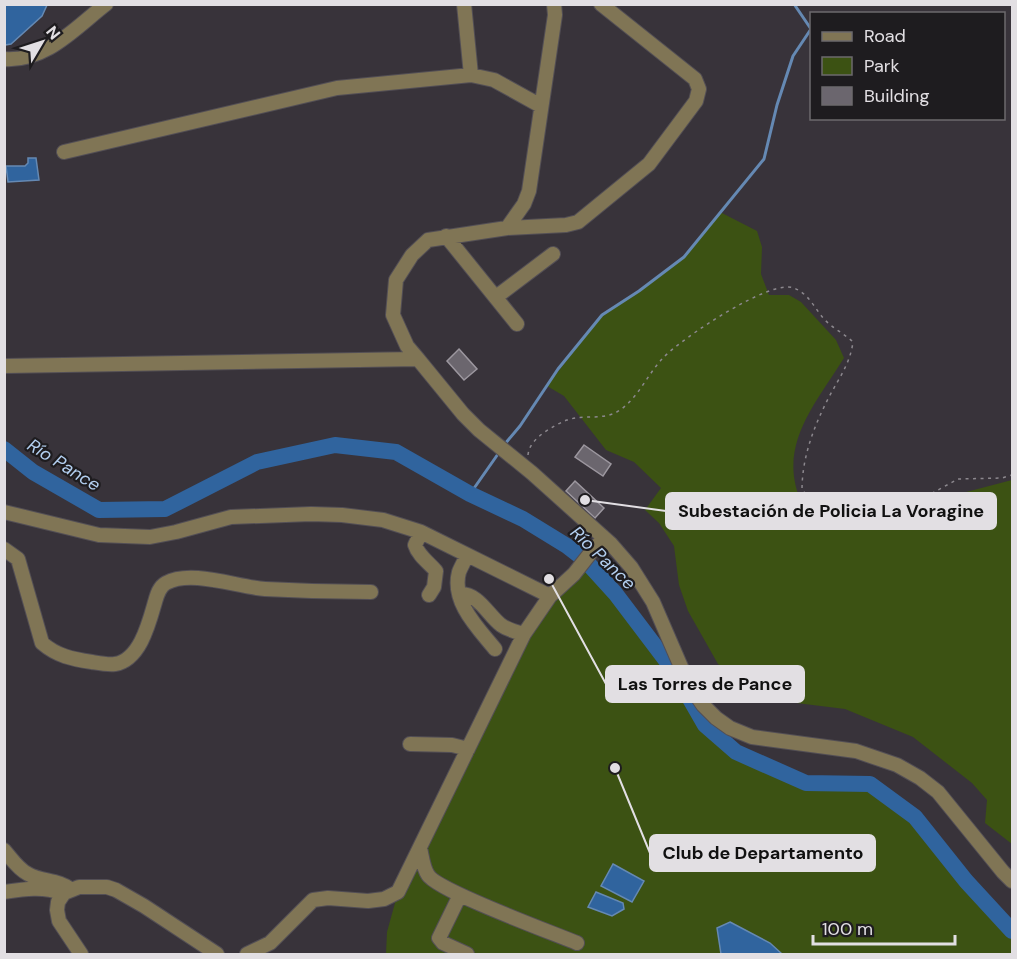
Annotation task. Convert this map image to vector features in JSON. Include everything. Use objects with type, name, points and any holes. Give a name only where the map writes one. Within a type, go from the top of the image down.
[{"type":"street","points":[[4,59],[26,59],[38,56],[105,4]]},
{"type":"street","points":[[465,4],[471,75]]},
{"type":"street","points":[[507,228],[524,204],[529,192],[555,15],[554,4]]},
{"type":"street","points":[[601,4],[695,79],[699,89],[696,101],[649,164],[578,222],[566,225],[507,228],[428,240],[412,255],[396,280],[393,315],[406,346],[479,430],[532,473],[600,543],[611,543],[631,567],[653,602],[688,683],[703,705],[716,718],[730,728],[752,736],[856,751],[897,765],[938,792],[1012,880]]},
{"type":"street","points":[[64,152],[337,88],[471,75],[494,80],[541,106]]},
{"type":"street","points":[[447,236],[517,324]]},
{"type":"street","points":[[496,297],[553,254]]},
{"type":"street","points":[[4,366],[418,359]]},
{"type":"street","points":[[4,512],[99,536],[150,537],[231,517],[311,514],[383,520],[421,532],[550,596]]},
{"type":"street","points":[[421,532],[415,545],[417,551],[427,559],[435,571],[434,587],[429,595]]},
{"type":"street","points":[[247,954],[270,943],[313,900],[328,898],[368,901],[384,899],[398,892],[524,634],[550,596],[574,574],[600,543]]},
{"type":"street","points":[[4,549],[18,559],[24,575],[32,615],[42,643],[52,652],[94,662],[115,664],[134,653],[143,640],[159,591],[164,584],[180,578],[206,579],[262,589],[370,592]]},
{"type":"street","points":[[467,555],[459,572],[458,585],[462,603],[495,649]]},
{"type":"street","points":[[460,594],[467,594],[478,601],[502,626],[512,632],[524,634]]},
{"type":"street","points":[[410,744],[452,745],[468,749]]},
{"type":"street","points":[[420,848],[428,875],[437,883],[460,895],[577,943]]},
{"type":"street","points":[[4,850],[29,875],[63,883],[68,892]]},
{"type":"street","points":[[81,954],[59,921],[57,910],[58,902],[68,892],[79,887],[107,887],[116,890],[217,954]]},
{"type":"street","points":[[4,891],[49,888],[68,892]]},
{"type":"street","points":[[460,895],[439,938],[443,943],[467,954]]},
{"type":"path","points":[[528,456],[532,444],[538,437],[566,420],[612,416],[619,411],[628,404],[661,360],[688,338],[761,293],[776,287],[791,286],[806,293],[828,322],[854,342],[849,363],[823,410],[810,441],[802,478],[802,490],[812,500],[891,508],[918,501],[958,479],[1002,478],[1012,475]]},
{"type":"green space","points":[[720,212],[757,231],[762,247],[761,274],[769,295],[789,295],[801,302],[836,340],[844,358],[810,411],[796,446],[793,465],[795,485],[803,506],[854,515],[904,512],[951,496],[1012,480],[1012,844],[985,823],[987,800],[972,783],[913,737],[845,709],[764,699],[718,664],[688,611],[679,585],[674,546],[659,523],[645,510],[661,488],[634,462],[606,450],[564,396],[547,386],[602,315],[684,257]]},
{"type":"green space","points":[[585,560],[615,593],[674,671],[705,725],[735,752],[806,783],[870,784],[915,817],[966,881],[1012,931],[1012,954],[386,954],[387,932],[398,892],[524,634]]},
{"type":"water","points":[[5,4],[47,5],[42,16],[11,44],[5,45]]},
{"type":"water","points":[[28,158],[36,158],[39,180],[8,182],[6,166],[25,166]]},
{"type":"water","points":[[613,864],[644,881],[632,902],[601,886]]},
{"type":"water","points":[[596,892],[623,903],[624,909],[612,916],[588,907]]},
{"type":"water","points":[[730,922],[770,943],[782,954],[721,954],[717,928]]},
{"type":"building","points":[[459,349],[477,369],[464,380],[447,361]]},
{"type":"building","points":[[584,445],[611,464],[603,476],[575,457]]},
{"type":"building","points":[[575,481],[604,508],[595,518],[566,491]]},
{"type":"waterway","points":[[794,4],[810,28]]},
{"type":"waterway","points":[[504,445],[520,426],[558,369],[602,315],[684,257],[764,159],[777,105],[793,56],[810,30]]},
{"type":"waterway","name":"Río Pance","points":[[4,449],[33,472],[99,510],[165,509],[257,462],[335,445],[396,452],[470,494],[523,519],[567,546],[585,560],[615,593],[674,671],[705,725],[736,752],[806,783],[870,784],[915,817],[966,881],[1012,931]]},
{"type":"waterway","points":[[470,494],[498,454]]},
{"type":"place","name":"Subestación de Policia La Voragine","points":[[585,500]]},
{"type":"place","name":"Las Torres de Pance","points":[[549,579]]},
{"type":"place","name":"Club de Departamento","points":[[615,768]]}]
